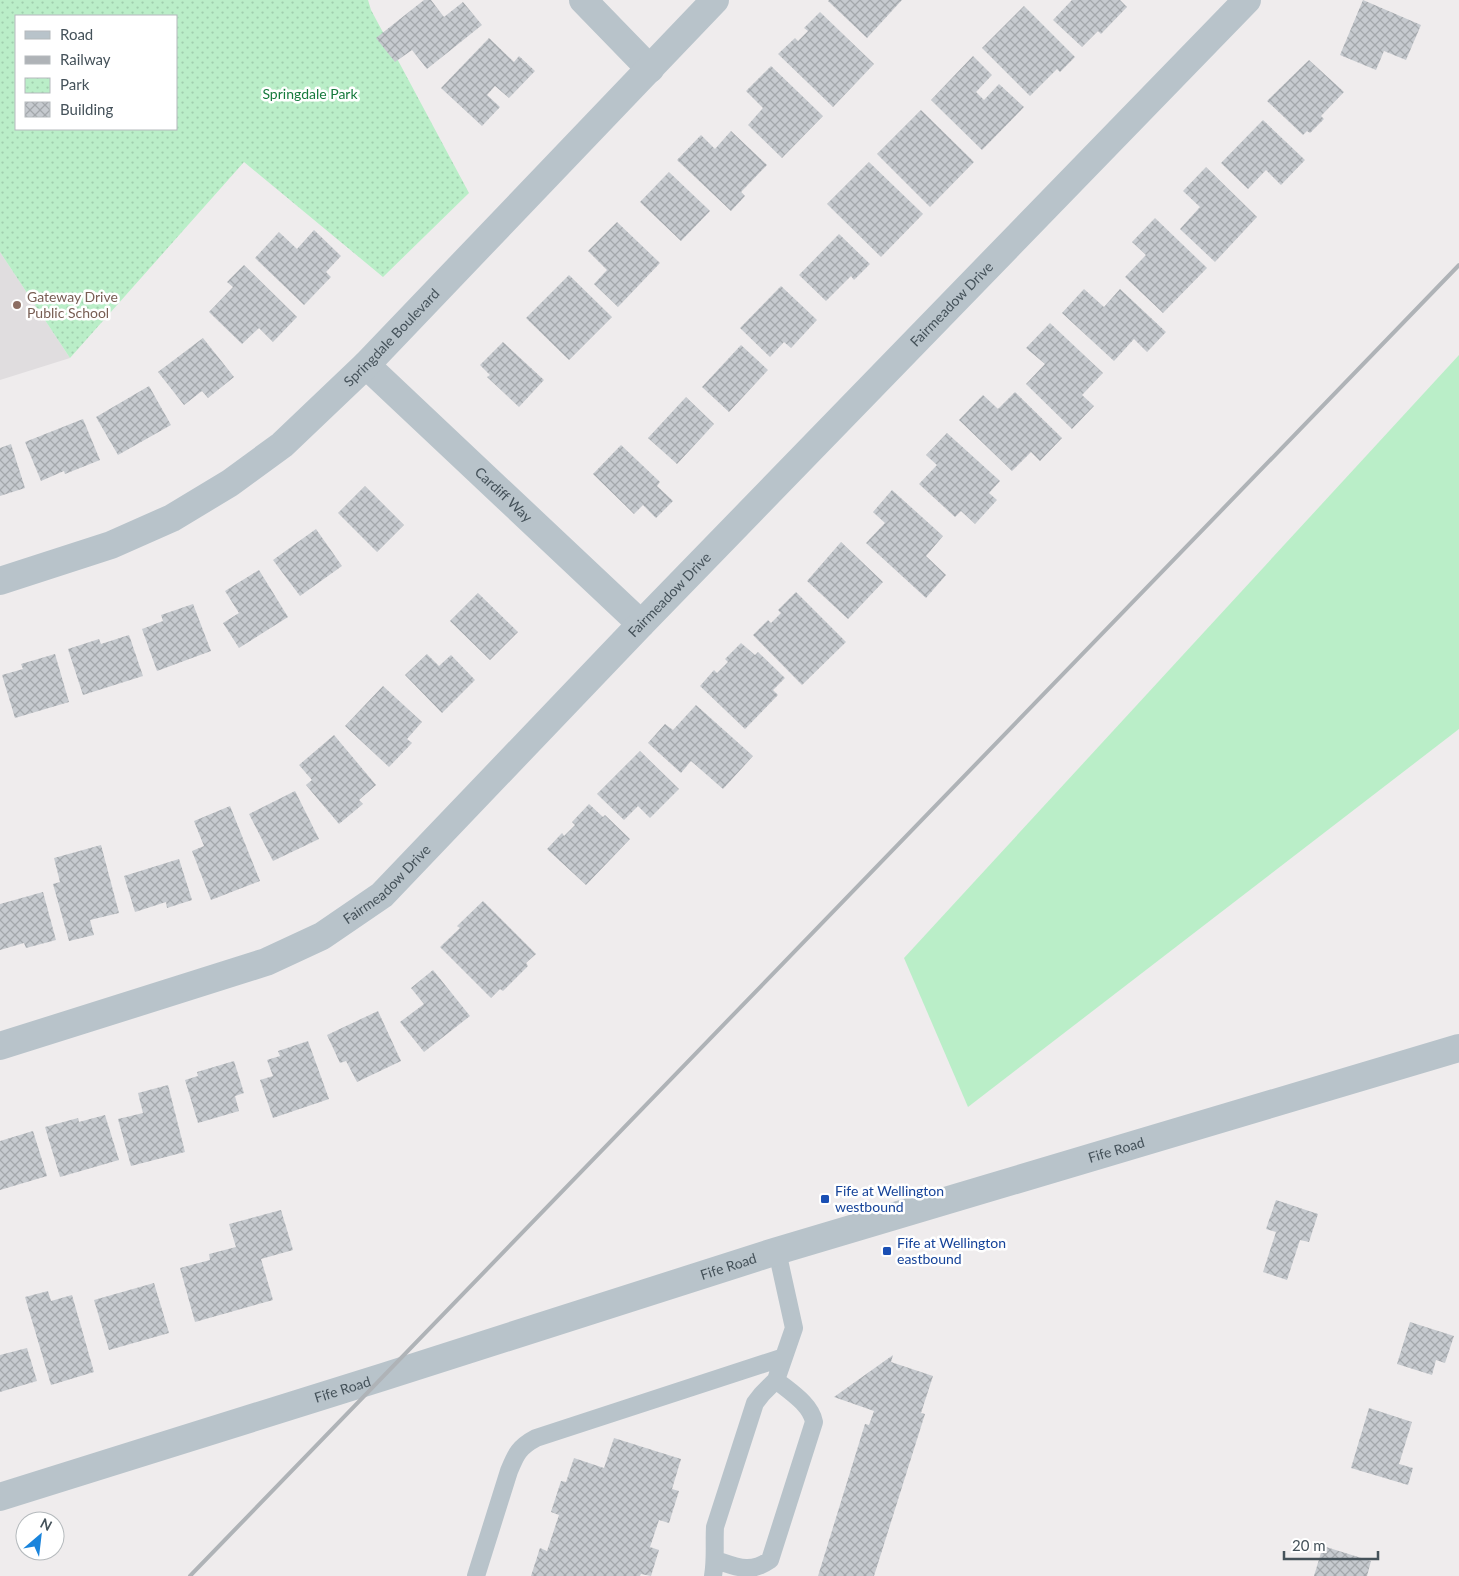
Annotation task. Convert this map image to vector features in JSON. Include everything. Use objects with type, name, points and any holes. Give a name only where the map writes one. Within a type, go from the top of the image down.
[{"type":"street","points":[[583,0],[650,69]]},
{"type":"street","name":"Springdale Boulevard","points":[[0,580],[111,545],[172,518],[230,483],[282,445],[366,364],[715,0]]},
{"type":"street","name":"Fairmeadow Drive","points":[[0,1046],[266,962],[322,936],[382,895],[641,624],[1247,0]]},
{"type":"street","name":"Cardiff Way","points":[[366,364],[641,624]]},
{"type":"street","name":"Fife Road","points":[[0,1497],[383,1378],[778,1251],[1459,1048]]},
{"type":"lane","points":[[776,1380],[807,1408],[812,1414],[814,1422],[770,1560],[762,1566],[744,1569],[714,1568],[715,1527],[756,1403],[776,1380],[794,1328],[778,1251]]},
{"type":"lane","points":[[476,1576],[509,1471],[514,1458],[523,1444],[536,1438],[784,1357]]},
{"type":"shaded area","name":"Gateway Drive Public School","points":[[0,252],[70,358],[0,380]]},
{"type":"green space","name":"Springdale Park","points":[[0,0],[368,0],[371,10],[469,193],[383,277],[244,162],[70,358],[0,252]]},
{"type":"green space","points":[[1459,355],[1459,729],[968,1107],[904,958]]},
{"type":"building","points":[[424,0],[431,0],[444,17],[463,2],[482,25],[427,69],[412,50],[395,62],[376,38]]},
{"type":"building","points":[[829,0],[902,0],[867,38]]},
{"type":"building","points":[[1072,0],[1120,0],[1127,7],[1101,34],[1098,31],[1082,47],[1053,20]]},
{"type":"building","points":[[1363,0],[1421,25],[1406,60],[1384,51],[1376,70],[1340,55]]},
{"type":"building","points":[[1024,6],[1075,57],[1060,72],[1057,69],[1030,96],[982,48]]},
{"type":"building","points":[[820,12],[874,64],[833,107],[778,54],[795,38],[798,41],[808,31],[804,28]]},
{"type":"building","points":[[489,38],[514,62],[519,56],[535,71],[509,98],[495,86],[487,95],[500,107],[482,126],[441,88]]},
{"type":"building","points":[[973,56],[992,75],[976,92],[984,100],[999,84],[1024,107],[982,150],[931,100]]},
{"type":"building","points":[[1309,60],[1344,92],[1321,116],[1324,119],[1310,133],[1307,131],[1303,135],[1267,101]]},
{"type":"building","points":[[771,66],[823,116],[782,158],[748,125],[763,108],[746,91]]},
{"type":"building","points":[[921,110],[974,162],[930,207],[877,154]]},
{"type":"building","points":[[1263,120],[1305,160],[1281,185],[1266,170],[1248,189],[1221,163]]},
{"type":"building","points":[[731,131],[767,165],[741,192],[745,196],[731,211],[677,160],[701,135],[715,149]]},
{"type":"building","points":[[869,162],[923,214],[881,257],[827,204]]},
{"type":"building","points":[[1206,167],[1257,217],[1215,262],[1180,229],[1200,207],[1183,191]]},
{"type":"building","points":[[669,172],[710,211],[681,241],[640,202]]},
{"type":"building","points":[[1155,218],[1207,268],[1163,313],[1125,277],[1146,255],[1132,242]]},
{"type":"building","points":[[617,222],[660,263],[618,307],[594,284],[607,270],[588,251]]},
{"type":"building","points":[[314,230],[341,256],[326,272],[331,277],[304,305],[255,258],[279,232],[297,249]]},
{"type":"building","points":[[839,234],[870,264],[854,280],[851,276],[826,301],[799,275]]},
{"type":"building","points":[[244,265],[297,317],[273,342],[259,328],[242,344],[209,312],[233,287],[227,282]]},
{"type":"building","points":[[569,275],[612,317],[569,360],[526,318]]},
{"type":"building","points":[[781,286],[817,320],[791,348],[784,342],[770,357],[740,328]]},
{"type":"building","points":[[1084,289],[1104,307],[1120,289],[1166,332],[1147,352],[1134,339],[1114,361],[1062,313]]},
{"type":"building","points":[[1050,323],[1103,373],[1082,395],[1094,406],[1072,429],[1026,384],[1045,364],[1026,348]]},
{"type":"building","points":[[203,338],[234,377],[208,398],[202,391],[184,405],[158,372]]},
{"type":"building","points":[[503,342],[544,380],[519,407],[487,377],[490,375],[480,365]]},
{"type":"building","points":[[741,345],[768,370],[729,412],[702,387]]},
{"type":"building","points":[[149,386],[171,425],[118,455],[96,417]]},
{"type":"building","points":[[1015,392],[1062,438],[1040,461],[1031,452],[1012,471],[959,420],[983,395],[998,409]]},
{"type":"building","points":[[686,397],[714,424],[677,464],[648,438]]},
{"type":"building","points":[[83,419],[100,460],[65,474],[64,471],[41,481],[25,442]]},
{"type":"building","points":[[947,433],[1000,481],[989,493],[997,500],[975,524],[961,511],[955,517],[919,484],[937,465],[926,455]]},
{"type":"building","points":[[11,444],[25,488],[0,496],[0,448]]},
{"type":"building","points":[[621,445],[660,482],[657,486],[673,501],[656,518],[643,505],[634,514],[593,474]]},
{"type":"building","points":[[365,486],[404,525],[377,552],[338,513]]},
{"type":"building","points":[[892,490],[943,536],[926,556],[946,575],[926,598],[866,543],[885,523],[873,512]]},
{"type":"building","points":[[316,529],[342,566],[300,596],[273,560]]},
{"type":"building","points":[[841,542],[883,582],[848,619],[807,581]]},
{"type":"building","points":[[259,570],[288,617],[239,648],[223,623],[239,613],[225,591]]},
{"type":"building","points":[[796,592],[846,642],[802,685],[753,635],[768,620],[771,623],[781,613],[778,610]]},
{"type":"building","points":[[478,593],[518,632],[490,660],[450,621]]},
{"type":"building","points":[[193,604],[211,651],[157,671],[142,629],[163,621],[161,615]]},
{"type":"building","points":[[129,635],[143,676],[83,695],[68,649],[99,639],[101,644]]},
{"type":"building","points":[[741,643],[755,655],[758,652],[785,678],[773,690],[778,695],[745,729],[700,686],[714,670],[717,673],[728,662],[725,659]]},
{"type":"building","points":[[55,654],[69,702],[15,718],[2,675],[23,669],[21,664]]},
{"type":"building","points":[[427,654],[439,666],[451,655],[475,680],[442,713],[405,675]]},
{"type":"building","points":[[383,686],[422,722],[407,739],[412,743],[389,767],[345,726]]},
{"type":"building","points":[[696,705],[753,756],[723,789],[691,761],[681,773],[648,743],[665,724],[673,730]]},
{"type":"building","points":[[334,735],[376,785],[359,800],[363,804],[339,824],[306,785],[312,780],[299,765]]},
{"type":"building","points":[[640,751],[679,789],[650,818],[638,806],[624,820],[597,794]]},
{"type":"building","points":[[295,791],[319,839],[273,861],[249,814]]},
{"type":"building","points":[[589,804],[603,817],[605,815],[630,839],[586,885],[547,849],[562,833],[564,836],[575,825],[572,822]]},
{"type":"building","points":[[230,806],[260,881],[211,900],[192,851],[204,846],[194,821]]},
{"type":"building","points":[[101,845],[119,913],[90,920],[94,935],[69,941],[53,884],[60,882],[54,858]]},
{"type":"building","points":[[179,859],[192,900],[167,908],[166,902],[135,912],[124,876]]},
{"type":"building","points":[[43,892],[56,940],[26,948],[24,943],[0,950],[0,904]]},
{"type":"building","points":[[483,901],[536,954],[526,963],[528,966],[503,991],[500,989],[491,998],[440,947],[460,928],[457,926]]},
{"type":"building","points":[[433,970],[470,1016],[424,1052],[400,1022],[424,1004],[411,988]]},
{"type":"building","points":[[378,1011],[401,1061],[357,1082],[346,1061],[340,1063],[327,1035]]},
{"type":"building","points":[[308,1041],[329,1099],[273,1118],[260,1080],[273,1076],[267,1060],[280,1056],[278,1051]]},
{"type":"building","points":[[234,1061],[244,1093],[235,1096],[239,1111],[198,1123],[185,1080],[198,1076],[197,1072]]},
{"type":"building","points":[[168,1085],[185,1152],[131,1166],[118,1119],[143,1113],[138,1093]]},
{"type":"building","points":[[105,1115],[119,1160],[60,1177],[45,1127],[78,1118],[79,1122]]},
{"type":"building","points":[[33,1131],[47,1176],[0,1190],[0,1141]]},
{"type":"building","points":[[1276,1200],[1318,1214],[1309,1242],[1300,1240],[1287,1280],[1263,1272],[1276,1232],[1266,1229]]},
{"type":"building","points":[[281,1210],[293,1250],[261,1259],[273,1300],[195,1322],[180,1268],[210,1260],[209,1254],[236,1247],[229,1224]]},
{"type":"building","points":[[154,1283],[169,1333],[109,1350],[94,1300]]},
{"type":"building","points":[[48,1291],[51,1301],[72,1295],[94,1372],[51,1385],[25,1297]]},
{"type":"building","points":[[1410,1322],[1454,1336],[1445,1363],[1436,1360],[1432,1375],[1397,1364]]},
{"type":"building","points":[[27,1348],[37,1381],[0,1392],[0,1355]]},
{"type":"building","points":[[893,1355],[891,1362],[933,1376],[921,1413],[925,1414],[874,1576],[818,1576],[865,1424],[869,1425],[874,1411],[834,1397]]},
{"type":"building","points":[[1369,1408],[1412,1422],[1399,1464],[1413,1468],[1408,1485],[1351,1468]]},
{"type":"building","points":[[614,1438],[681,1459],[672,1489],[679,1491],[669,1523],[659,1520],[650,1547],[659,1550],[651,1576],[641,1574],[640,1576],[531,1576],[540,1548],[547,1551],[559,1515],[551,1512],[561,1481],[566,1482],[574,1458],[604,1468]]},
{"type":"building","points":[[1323,1546],[1371,1561],[1367,1576],[1314,1576]]},
{"type":"railway","points":[[190,1576],[1459,265]]},
{"type":"place","name":"Gateway Drive Public School","points":[[17,305]]},
{"type":"place","name":"Fife at Wellington westbound","points":[[825,1199]]},
{"type":"place","name":"Fife at Wellington eastbound","points":[[887,1251]]}]
